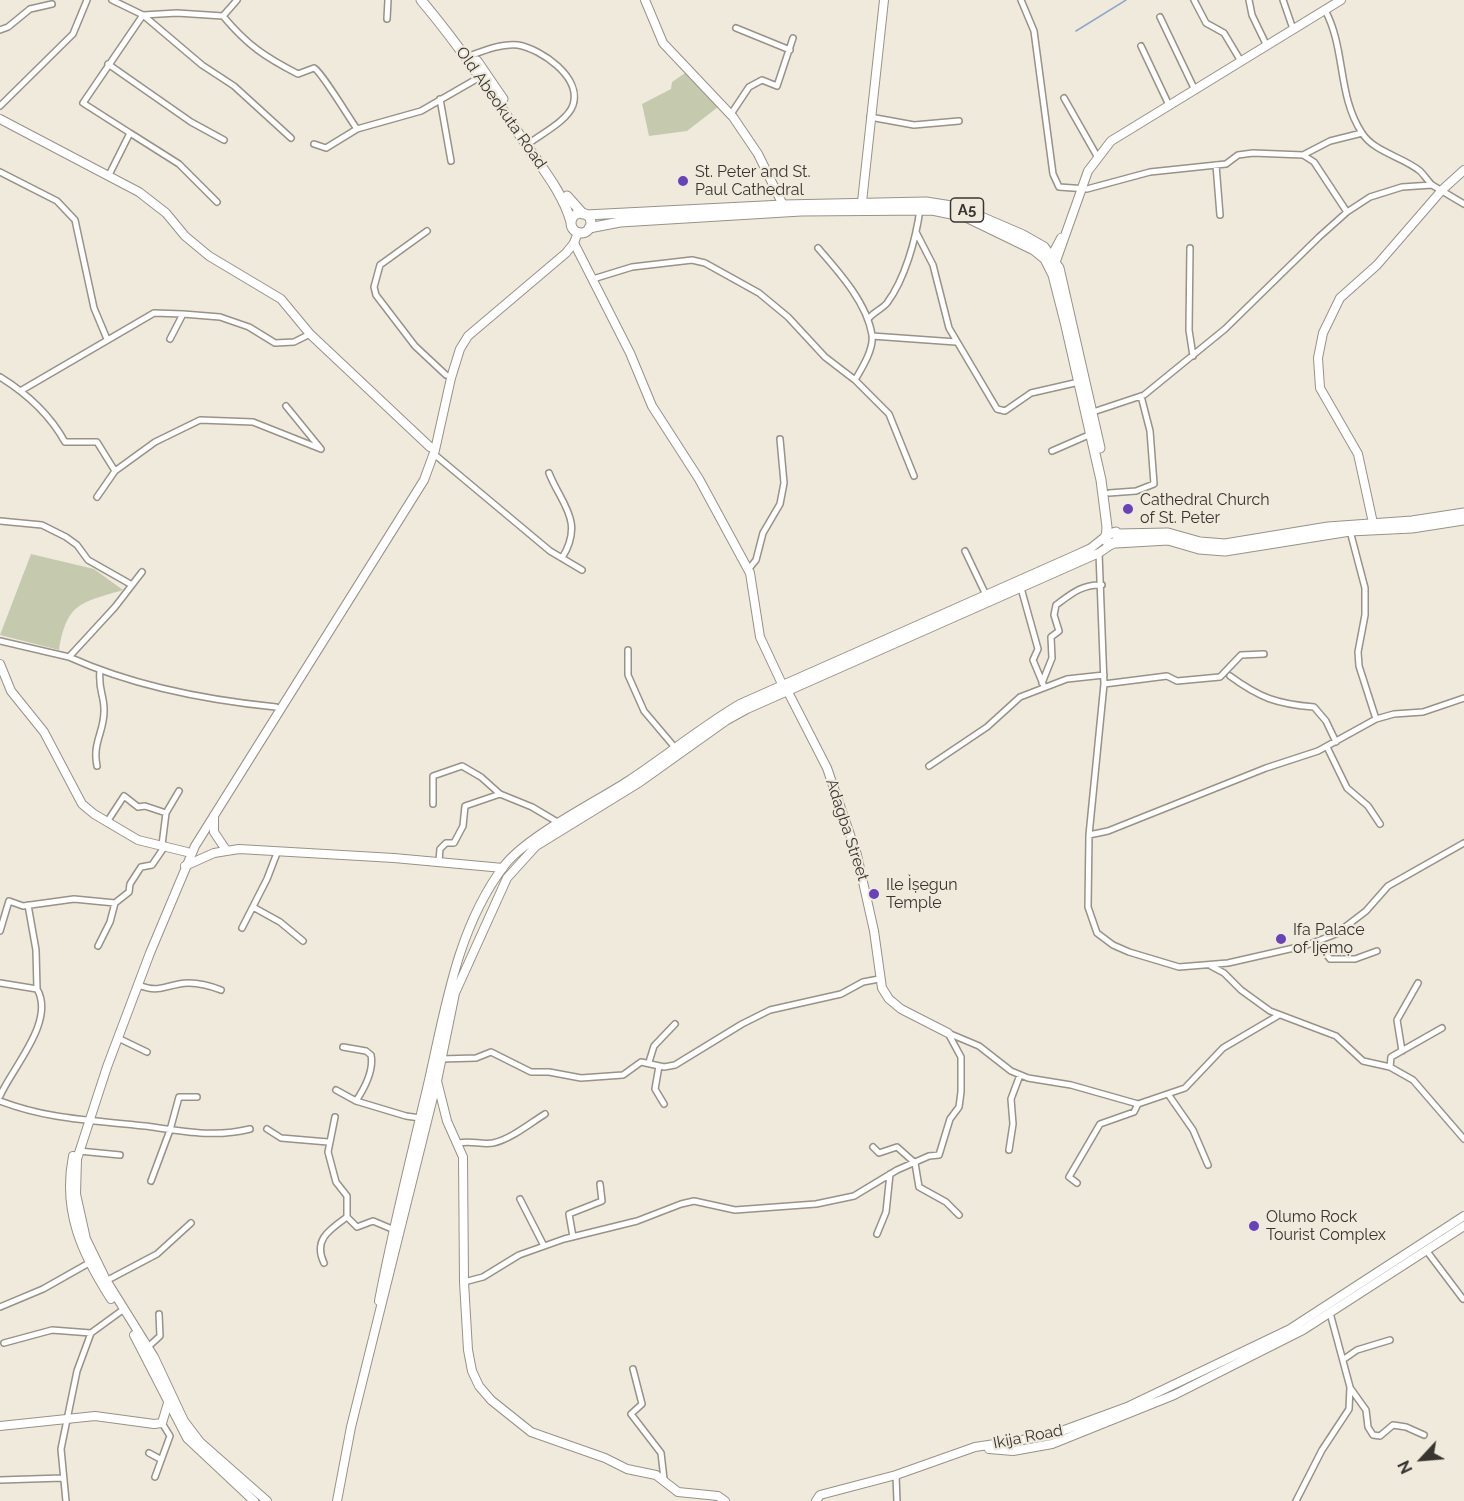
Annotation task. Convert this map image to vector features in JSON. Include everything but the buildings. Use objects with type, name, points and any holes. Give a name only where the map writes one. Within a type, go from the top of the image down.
[{"type":"highway","name":"Old Abeokuta Road","points":[[421,0],[480,77],[563,201],[574,228]]},
{"type":"highway","name":"Old Abeokuta Road","points":[[428,0],[472,55],[572,204],[584,214]]},
{"type":"highway","name":"A5","points":[[584,214],[862,202],[926,202],[958,207],[1023,235],[1044,247],[1054,258],[1093,411],[1109,493],[1112,537]]},
{"type":"highway","name":"A5","points":[[589,228],[620,222],[707,216],[801,211],[920,209],[966,217],[1040,254],[1053,275],[1070,325],[1078,382],[1112,537]]},
{"type":"highway","points":[[576,214],[584,214],[590,221],[589,228],[574,228],[576,214]]},
{"type":"highway","points":[[1112,537],[1168,533],[1200,542],[1225,544],[1372,523],[1412,521],[1464,513]]},
{"type":"highway","points":[[1112,537],[1168,540],[1199,549],[1225,551],[1350,531],[1412,528],[1464,520]]},
{"type":"main road","points":[[104,1282],[80,1223],[76,1194],[79,1151],[85,1121],[185,866],[214,813],[424,480],[460,349],[468,336],[566,253],[574,243],[574,228]]},
{"type":"main road","points":[[171,1403],[148,1347],[89,1263],[74,1225],[70,1194],[72,1159],[85,1121],[158,921],[187,852],[276,706],[389,529],[419,477],[432,450],[446,375],[455,347],[474,321],[562,249],[569,241],[574,228]]},
{"type":"main road","points":[[122,1310],[171,1403],[200,1442],[255,1498],[267,1501]]},
{"type":"street","points":[[0,106],[74,34],[87,0]]},
{"type":"street","points":[[112,0],[143,15],[202,65],[234,86],[291,138]]},
{"type":"street","points":[[223,16],[237,0]]},
{"type":"street","points":[[387,19],[388,0]]},
{"type":"street","points":[[645,0],[667,49],[731,114],[758,154],[783,205]]},
{"type":"street","points":[[862,202],[884,0]]},
{"type":"street","points":[[1022,0],[1034,31],[1054,179],[1062,188],[1078,190],[1154,171],[1226,164],[1238,155],[1253,153],[1303,155],[1330,141],[1362,133]]},
{"type":"street","points":[[1194,0],[1206,23],[1224,33],[1239,57]]},
{"type":"street","points":[[1249,0],[1265,42]]},
{"type":"street","points":[[1282,0],[1292,26]]},
{"type":"street","points":[[1054,258],[1078,190],[1096,154],[1115,133],[1334,0]]},
{"type":"street","points":[[1096,154],[1126,130],[1341,0]]},
{"type":"street","points":[[0,30],[8,27],[30,9],[52,4]]},
{"type":"street","points":[[1325,10],[1340,47],[1346,98],[1362,133],[1369,141],[1419,171],[1432,185],[1464,204]]},
{"type":"street","points":[[143,15],[177,13],[223,16],[242,39],[263,56],[298,74],[314,68],[321,72],[332,94],[357,129]]},
{"type":"street","points":[[143,15],[83,103],[179,164],[217,202]]},
{"type":"street","points":[[1160,17],[1193,86]]},
{"type":"street","points":[[736,28],[790,50]]},
{"type":"street","points":[[731,114],[753,82],[762,80],[777,86],[793,38]]},
{"type":"street","points":[[472,55],[516,45],[527,48],[564,71],[572,90],[573,105],[569,113],[531,142]]},
{"type":"street","points":[[1141,46],[1167,101]]},
{"type":"street","points":[[108,64],[191,122],[224,140]]},
{"type":"street","points":[[314,144],[326,148],[357,129],[411,115],[480,77]]},
{"type":"street","points":[[1064,98],[1096,154]]},
{"type":"street","points":[[440,99],[451,161]]},
{"type":"street","points":[[870,117],[914,125],[959,121]]},
{"type":"street","points":[[0,119],[139,192],[166,213],[185,236],[209,256],[281,299],[310,334],[432,450],[455,468],[498,509],[562,558],[582,570]]},
{"type":"street","points":[[109,175],[130,133]]},
{"type":"street","points":[[1303,155],[1314,162],[1347,212]]},
{"type":"street","points":[[1215,165],[1220,215]]},
{"type":"street","points":[[1372,523],[1358,454],[1320,388],[1320,345],[1327,324],[1341,298],[1390,252],[1442,190],[1464,170]]},
{"type":"street","points":[[0,172],[68,208],[75,220],[94,308],[106,339]]},
{"type":"street","points":[[1093,411],[1141,396],[1193,356],[1225,329],[1347,212],[1380,192],[1402,187],[1432,185]]},
{"type":"street","points":[[869,318],[890,298],[916,232],[920,209]]},
{"type":"street","points":[[427,231],[380,265],[374,287],[375,295],[415,346],[446,375]]},
{"type":"street","points":[[916,232],[933,265],[945,316],[956,342],[1000,411],[1012,407],[1031,393],[1078,382]]},
{"type":"street","name":"Adagba Street","points":[[574,243],[648,397],[699,479],[748,570],[760,637],[828,768],[857,855],[874,931],[879,978]]},
{"type":"street","points":[[818,248],[842,276],[869,318],[872,336],[865,362],[855,380]]},
{"type":"street","points":[[1190,248],[1189,330],[1193,356]]},
{"type":"street","points":[[593,279],[632,267],[682,260],[705,263],[741,282],[773,304],[820,352],[855,380],[889,414],[914,476]]},
{"type":"street","points":[[22,390],[154,313],[220,317],[249,327],[275,343],[294,342],[310,334]]},
{"type":"street","points":[[170,339],[183,314]]},
{"type":"street","points":[[872,336],[956,342]]},
{"type":"street","points":[[0,377],[22,390],[58,429],[65,442],[97,442],[115,471]]},
{"type":"street","points":[[1109,493],[1136,491],[1154,484],[1150,431],[1141,396]]},
{"type":"street","points":[[97,497],[115,471],[154,442],[200,420],[253,422],[321,449],[320,444],[286,406]]},
{"type":"street","points":[[1052,451],[1091,434]]},
{"type":"street","points":[[748,570],[756,560],[763,533],[780,504],[784,483],[780,439]]},
{"type":"street","points":[[549,473],[568,507],[570,519],[570,531],[562,558]]},
{"type":"street","points":[[0,521],[42,525],[77,544],[88,560],[132,585]]},
{"type":"street","points":[[1350,531],[1365,588],[1359,666],[1376,719]]},
{"type":"street","points":[[338,1501],[358,1401],[437,1081],[447,993],[476,917],[503,868],[524,847],[631,779],[725,713],[1099,553],[1112,537]]},
{"type":"street","points":[[366,1370],[392,1229],[440,1040],[455,993],[507,878],[536,846],[640,782],[727,720],[785,687],[1112,537]]},
{"type":"street","points":[[965,551],[986,595]]},
{"type":"street","points":[[1099,553],[1104,684],[1089,835],[1088,908],[1097,933],[1113,945],[1179,967],[1250,959],[1317,942],[1347,926],[1366,911],[1388,886],[1464,843]]},
{"type":"street","points":[[69,657],[142,572]]},
{"type":"street","points":[[1043,685],[1052,658],[1051,637],[1059,632],[1054,615],[1056,605],[1078,589],[1090,584],[1102,585]]},
{"type":"street","points":[[1021,588],[1038,650],[1033,660],[1043,685]]},
{"type":"street","points":[[0,641],[69,657],[100,671],[228,702],[276,706]]},
{"type":"street","points":[[628,650],[628,675],[639,700],[662,735],[681,753]]},
{"type":"street","points":[[1104,684],[1167,676],[1177,681],[1220,677],[1241,655],[1264,654]]},
{"type":"street","points":[[0,664],[11,690],[52,745],[72,789],[82,804],[138,840],[187,852]]},
{"type":"street","points":[[98,766],[94,750],[104,711],[98,685],[100,671]]},
{"type":"street","points":[[929,766],[987,727],[1020,697],[1043,685],[1067,679],[1104,675]]},
{"type":"street","points":[[1230,676],[1254,694],[1282,705],[1314,707],[1326,721],[1336,742]]},
{"type":"street","points":[[1089,835],[1108,831],[1150,812],[1327,747],[1376,719],[1394,714],[1423,712],[1464,698]]},
{"type":"street","points":[[1327,747],[1347,788],[1368,806],[1380,824]]},
{"type":"street","points":[[433,804],[433,776],[462,766],[482,777],[500,794],[532,807],[560,824]]},
{"type":"street","points":[[98,946],[110,922],[115,903],[129,892],[130,884],[141,867],[152,865],[163,845],[166,813],[178,791]]},
{"type":"street","points":[[439,861],[440,849],[446,843],[454,843],[464,826],[465,806],[500,794]]},
{"type":"street","points":[[107,822],[124,796],[138,807],[145,806],[166,813]]},
{"type":"street","points":[[214,813],[214,832],[226,850]]},
{"type":"street","points":[[185,866],[226,850],[366,856],[503,868]]},
{"type":"street","points":[[242,928],[277,853]]},
{"type":"street","points":[[0,931],[9,901],[27,905],[74,899],[115,903]]},
{"type":"street","points":[[0,1096],[3,1082],[22,1061],[33,1039],[42,1000],[36,989],[36,950],[27,905]]},
{"type":"street","points":[[253,907],[279,922],[303,941]]},
{"type":"street","points":[[1317,942],[1330,959],[1354,959],[1377,951]]},
{"type":"street","points":[[1209,965],[1219,969],[1241,990],[1279,1015],[1336,1036],[1368,1064],[1390,1067],[1413,1080],[1464,1139]]},
{"type":"street","points":[[441,1059],[476,1058],[491,1052],[531,1072],[549,1072],[580,1078],[623,1075],[641,1062],[659,1066],[675,1065],[742,1024],[770,1010],[841,994],[863,982],[879,978],[889,999],[920,1020],[979,1046],[1020,1075],[1071,1085],[1138,1104],[1189,1084],[1223,1048],[1279,1015]]},
{"type":"street","points":[[0,983],[36,989]]},
{"type":"street","points":[[1402,1051],[1397,1020],[1418,983]]},
{"type":"street","points":[[138,985],[160,991],[180,984],[196,984],[221,990]]},
{"type":"street","points":[[649,1062],[654,1046],[675,1024]]},
{"type":"street","points":[[1390,1067],[1391,1057],[1442,1028]]},
{"type":"street","points":[[464,1282],[483,1277],[519,1255],[543,1246],[637,1221],[688,1202],[735,1209],[816,1204],[854,1196],[890,1174],[941,1153],[950,1119],[959,1107],[960,1057],[948,1034]]},
{"type":"street","points":[[118,1038],[147,1052]]},
{"type":"street","points":[[343,1047],[366,1051],[371,1055],[372,1061],[365,1083],[356,1101]]},
{"type":"street","points":[[659,1066],[655,1089],[664,1104]]},
{"type":"street","points":[[1009,1150],[1013,1124],[1011,1099],[1020,1075]]},
{"type":"street","points":[[437,1081],[447,1121],[459,1143],[463,1164],[464,1282],[469,1361],[475,1379],[491,1400],[531,1432],[597,1455],[627,1469],[664,1479],[678,1491],[718,1496],[725,1501]]},
{"type":"street","points":[[336,1090],[356,1101],[420,1118]]},
{"type":"street","points":[[1168,1094],[1193,1130],[1208,1165]]},
{"type":"street","points":[[151,1180],[170,1130],[179,1097],[196,1097]]},
{"type":"street","points":[[0,1101],[33,1114],[85,1121],[216,1135],[250,1129]]},
{"type":"street","points":[[1077,1184],[1069,1177],[1069,1174],[1080,1160],[1100,1124],[1134,1112],[1138,1104]]},
{"type":"street","points":[[459,1143],[468,1141],[494,1143],[522,1130],[544,1114]]},
{"type":"street","points":[[335,1118],[328,1142],[328,1152],[336,1182],[347,1196],[347,1217],[357,1227],[373,1221],[392,1229]]},
{"type":"street","points":[[267,1129],[281,1138],[328,1142]]},
{"type":"street","points":[[873,1147],[879,1153],[897,1147],[915,1163],[919,1187],[946,1202],[960,1215]]},
{"type":"street","points":[[79,1151],[120,1155]]},
{"type":"street","points":[[877,1234],[886,1212],[890,1174]]},
{"type":"street","points":[[573,1237],[569,1214],[573,1210],[602,1201],[600,1184]]},
{"type":"street","points":[[520,1198],[543,1246]]},
{"type":"street","name":"Ikija Road","points":[[975,1447],[1048,1437],[1159,1391],[1290,1329],[1464,1216]]},
{"type":"street","points":[[324,1263],[319,1253],[321,1239],[347,1217]]},
{"type":"street","points":[[104,1282],[157,1254],[191,1223]]},
{"type":"street","name":"Ikija Road","points":[[975,1447],[1013,1451],[1067,1440],[1174,1395],[1284,1341],[1464,1226]]},
{"type":"street","points":[[1426,1250],[1463,1299]]},
{"type":"street","points":[[0,1307],[44,1289],[89,1263]]},
{"type":"street","points":[[66,1501],[61,1449],[77,1371],[91,1333],[122,1310]]},
{"type":"street","points":[[1296,1501],[1322,1450],[1348,1414],[1350,1387],[1330,1313]]},
{"type":"street","points":[[148,1347],[159,1336],[159,1314]]},
{"type":"street","points":[[4,1343],[52,1329],[91,1333]]},
{"type":"street","points":[[1344,1359],[1357,1350],[1390,1340]]},
{"type":"street","points":[[633,1369],[642,1404],[631,1414],[661,1453],[664,1479]]},
{"type":"street","points":[[1350,1387],[1366,1410],[1368,1427],[1373,1435],[1380,1436],[1393,1425],[1406,1426],[1424,1435]]},
{"type":"street","points":[[162,1423],[171,1403]]},
{"type":"street","points":[[1,1424],[68,1416],[95,1416],[154,1424],[162,1423]]},
{"type":"street","points":[[155,1477],[170,1436],[162,1423]]},
{"type":"street","points":[[817,1499],[896,1475],[975,1447]]},
{"type":"street","points":[[149,1453],[160,1460]]},
{"type":"street","points":[[896,1475],[897,1501]]},
{"type":"street","points":[[0,1480],[62,1478]]},
{"type":"green space","points":[[685,73],[718,107],[687,131],[649,136],[642,104],[671,89],[672,82]]},
{"type":"green space","points":[[31,554],[94,569],[123,590],[96,598],[78,607],[66,622],[59,650],[0,635]]},
{"type":"waterway","points":[[1076,31],[1126,0]]},
{"type":"place","name":"St. Peter and St. Paul Cathedral","points":[[683,181]]},
{"type":"place","name":"Cathedral Church of St. Peter","points":[[1128,509]]},
{"type":"place","name":"Ile Ìṣegun Temple","points":[[874,894]]},
{"type":"place","name":"Ifa Palace of Ijẹmọ","points":[[1281,939]]},
{"type":"place","name":"Olumo Rock Tourist Complex","points":[[1254,1226]]}]
